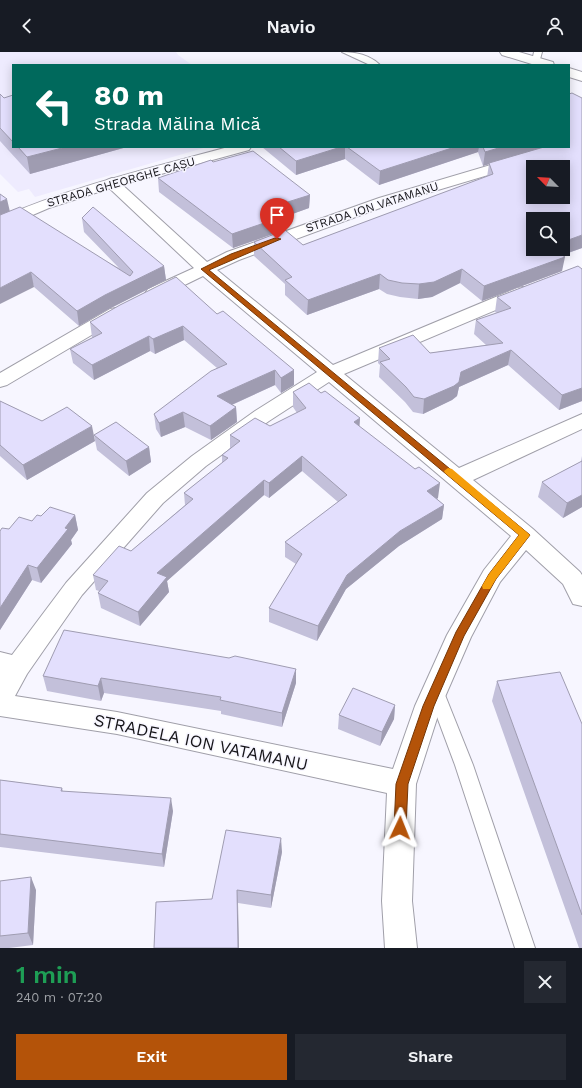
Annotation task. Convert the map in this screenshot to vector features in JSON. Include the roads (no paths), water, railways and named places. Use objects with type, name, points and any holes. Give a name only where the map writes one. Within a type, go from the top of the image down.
[{"type":"street","points":[[506,52],[540,61]]},
{"type":"street","points":[[570,72],[582,76]]},
{"type":"street","name":"STRADA GHEORGHE CAȘU","points":[[0,224],[43,205],[112,183],[240,148]]},
{"type":"street","name":"STRADA ION VATAMANU","points":[[0,381],[135,302],[233,256],[385,201],[543,154],[556,148]]},
{"type":"street","points":[[112,183],[204,269],[525,535],[572,578],[582,597]]},
{"type":"street","points":[[0,698],[9,664],[155,498],[199,461],[262,416],[330,373],[540,286]]},
{"type":"street","points":[[457,478],[582,421]]},
{"type":"street","points":[[401,948],[397,901],[402,784],[428,706],[459,635],[492,576],[525,535]]},
{"type":"street","name":"STRADELA ION VATAMANU","points":[[0,705],[117,723],[402,784]]},
{"type":"lane","points":[[346,52],[362,57],[374,64]]},
{"type":"lane","points":[[435,690],[464,765],[525,948]]}]
